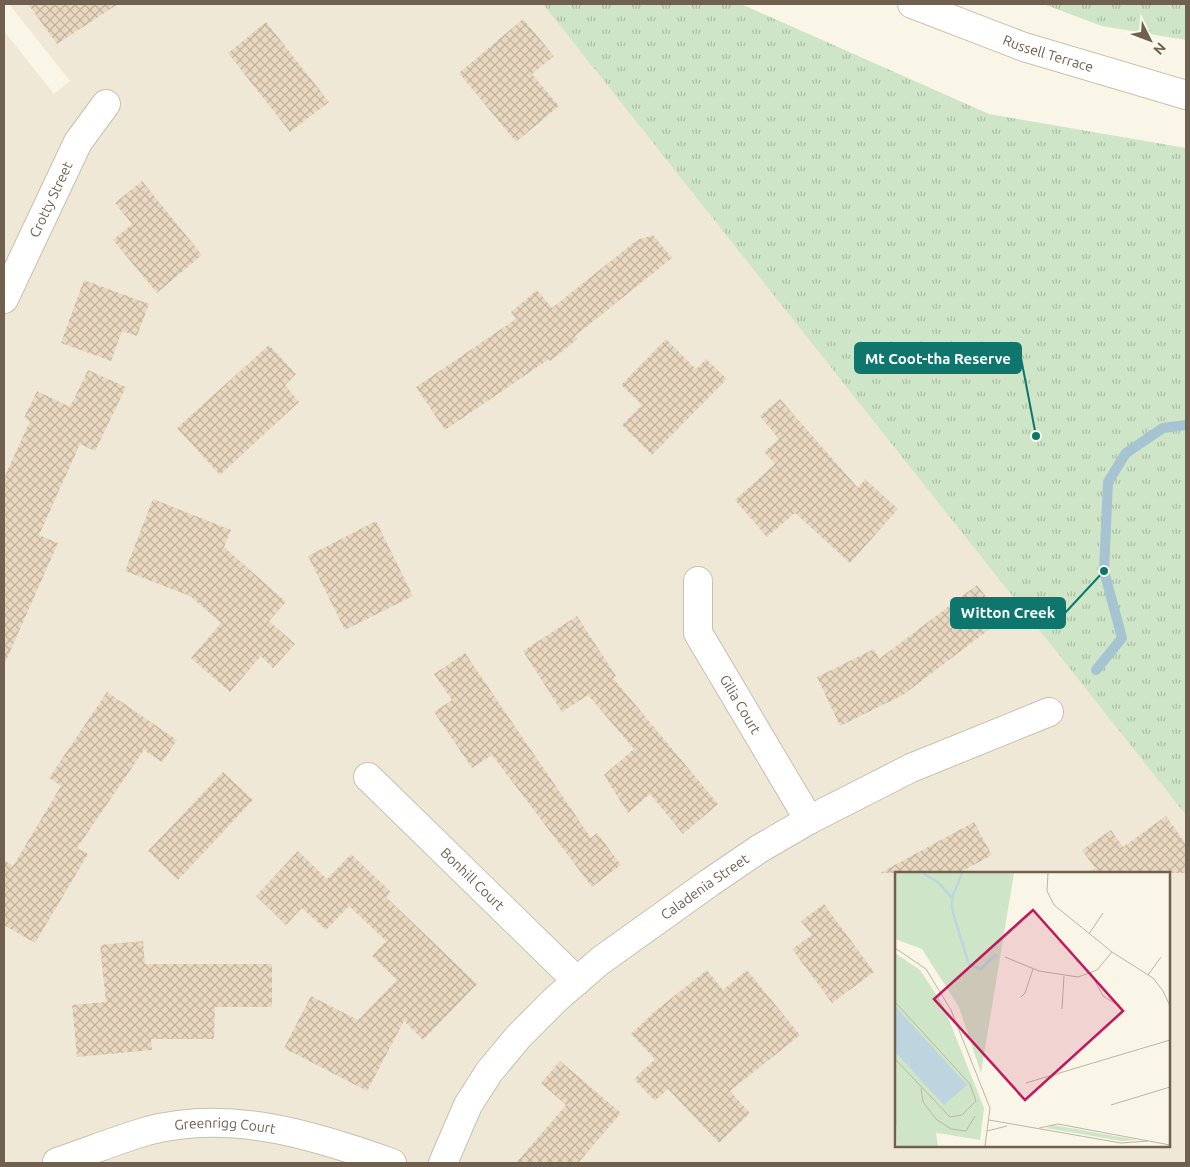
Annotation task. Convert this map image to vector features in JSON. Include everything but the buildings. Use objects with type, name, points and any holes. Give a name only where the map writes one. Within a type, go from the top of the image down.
[{"type":"street","name":"Russell Terrace","points":[[912,4],[1024,47],[1186,95]]},
{"type":"street","name":"Crotty Street","points":[[4,299],[78,142],[106,104]]},
{"type":"street","name":"Gilia Court","points":[[698,581],[698,633],[809,820]]},
{"type":"street","name":"Caladenia Street","points":[[443,1163],[468,1106],[489,1072],[519,1036],[600,961],[759,849],[809,820],[911,768],[1049,712]]},
{"type":"street","name":"Bonhill Court","points":[[368,777],[577,981]]},
{"type":"street","name":"Greenrigg Court","points":[[57,1162],[148,1131],[186,1124],[220,1123],[257,1125],[299,1133],[392,1163]]},
{"type":"shaded area","points":[[9,4],[553,4],[1186,790],[1186,1163],[4,1163],[4,31],[54,94],[70,81]]},
{"type":"green space","points":[[543,4],[741,4],[989,114],[1186,148],[1186,815]]},
{"type":"green space","points":[[1043,4],[1186,4],[1186,40],[1102,26]]},
{"type":"waterway","points":[[1096,670],[1122,638],[1104,571],[1108,482],[1126,453],[1163,428],[1186,425]]},
{"type":"place","name":"Mt Coot-tha Reserve","points":[[1036,436]]},
{"type":"place","name":"Witton Creek","points":[[1104,571]]}]
